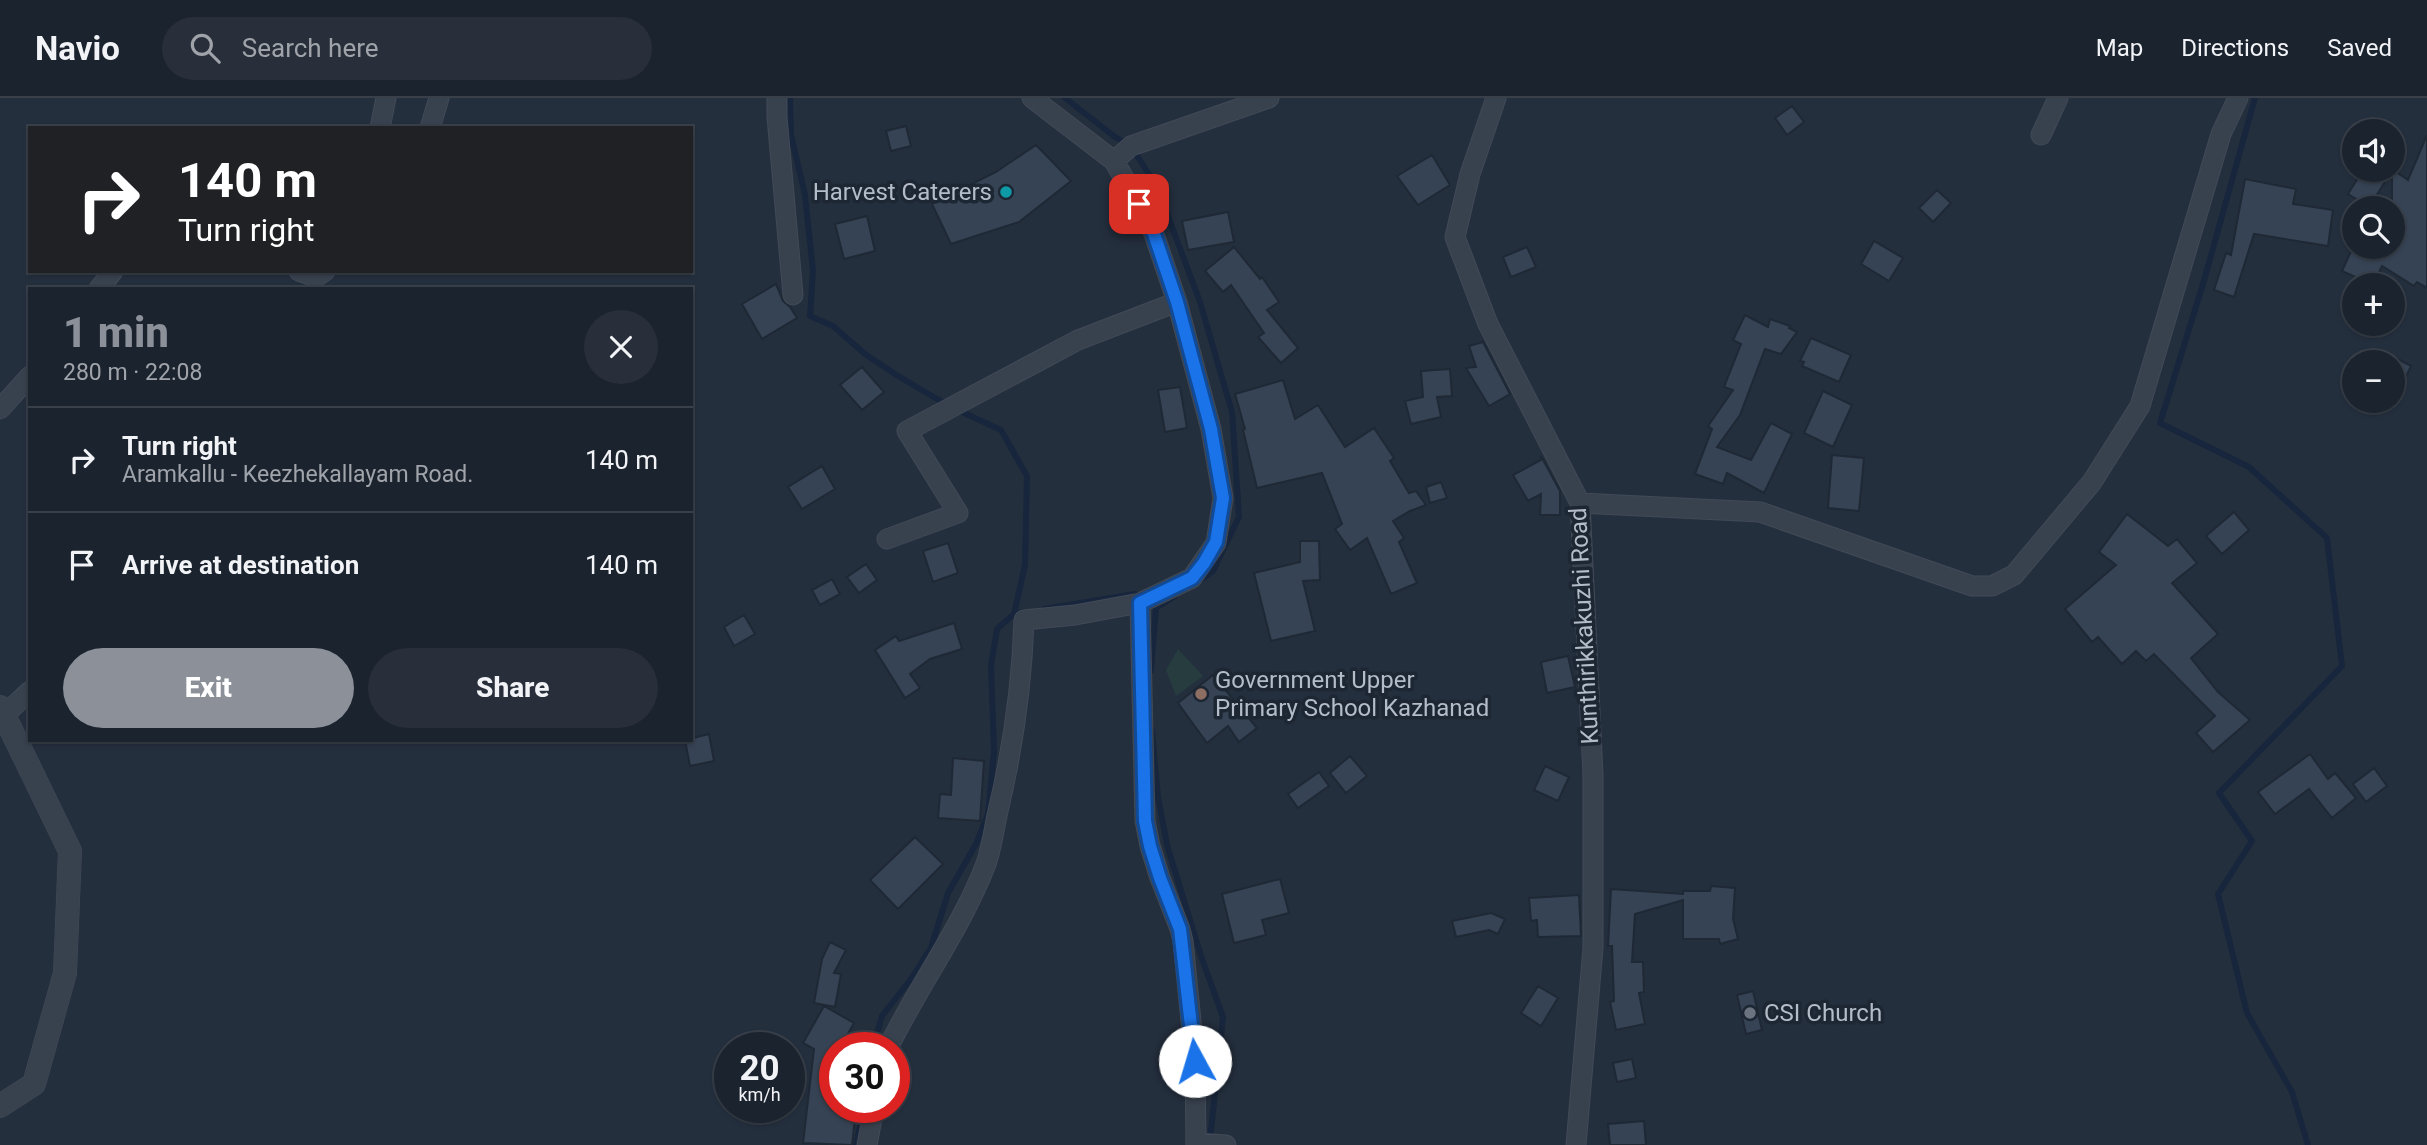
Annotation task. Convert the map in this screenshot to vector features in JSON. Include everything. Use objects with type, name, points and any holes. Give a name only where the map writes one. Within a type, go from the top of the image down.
[{"type":"street","points":[[380,126],[386,98]]},
{"type":"street","points":[[431,126],[439,98]]},
{"type":"street","points":[[777,98],[793,295]]},
{"type":"street","points":[[896,1032],[941,957],[986,863],[1011,758],[1022,665],[1024,620],[1075,615],[1147,600],[1192,578],[1216,542],[1223,498],[1211,429],[1177,302],[1151,225],[1114,161],[1032,98]]},
{"type":"street","points":[[1114,161],[1131,146],[1269,98]]},
{"type":"street","name":"Kunthirikkakuzhi Road","points":[[1496,98],[1469,174],[1455,237],[1488,324],[1580,503],[1593,775],[1593,948],[1577,1145]]},
{"type":"street","points":[[2041,135],[2058,98]]},
{"type":"street","points":[[1580,503],[1760,512],[1972,586],[1992,586],[2014,575],[2092,482],[2140,406],[2221,134],[2238,98]]},
{"type":"street","points":[[101,287],[111,273]]},
{"type":"street","points":[[305,273],[316,277],[321,273]]},
{"type":"street","points":[[887,539],[958,513],[907,431],[1078,340],[1177,302]]},
{"type":"street","points":[[0,409],[28,378]]},
{"type":"street","points":[[1147,600],[1145,821],[1150,846],[1183,941],[1195,1061],[1196,1144],[1226,1145]]},
{"type":"street","points":[[0,1106],[34,1084],[65,973],[70,851],[2,711],[28,692]]},
{"type":"street","points":[[867,1145],[871,1123]]},
{"type":"green space","points":[[1178,649],[1203,676],[1176,696],[1166,670]]},
{"type":"building","points":[[1792,106],[1804,122],[1787,135],[1775,118]]},
{"type":"building","points":[[906,126],[911,146],[891,151],[886,131]]},
{"type":"building","points":[[2427,135],[2427,288],[2417,282],[2414,286],[2405,280],[2405,273],[2393,273],[2382,266],[2379,273],[2342,271],[2348,259],[2405,259],[2405,196],[2392,196],[2392,182],[2405,182],[2405,178],[2408,180]]},
{"type":"building","name":"Harvest Caterers","points":[[1036,145],[1071,181],[1019,222],[951,244],[932,204],[996,172]]},
{"type":"building","points":[[1432,155],[1450,185],[1418,205],[1397,176]]},
{"type":"building","points":[[2245,179],[2296,189],[2293,204],[2333,210],[2328,246],[2254,234],[2234,297],[2214,290],[2226,253],[2231,255]]},
{"type":"building","points":[[2356,182],[2385,182],[2376,196],[2348,194]]},
{"type":"building","points":[[1937,190],[1951,203],[1933,222],[1919,208]]},
{"type":"building","points":[[1228,212],[1234,242],[1188,250],[1182,221]]},
{"type":"building","points":[[867,216],[875,251],[844,259],[835,224]]},
{"type":"building","points":[[1874,241],[1903,258],[1889,281],[1861,264]]},
{"type":"building","points":[[1234,247],[1260,279],[1262,277],[1279,302],[1267,310],[1298,348],[1281,363],[1258,337],[1264,333],[1231,285],[1223,292],[1205,271]]},
{"type":"building","points":[[1527,247],[1536,267],[1511,277],[1503,257]]},
{"type":"building","points":[[776,284],[783,301],[797,318],[762,339],[742,304]]},
{"type":"building","points":[[1745,315],[1768,327],[1770,319],[1790,326],[1789,328],[1797,332],[1781,354],[1765,349],[1740,415],[1717,447],[1751,460],[1771,423],[1792,434],[1764,493],[1727,473],[1723,484],[1695,474],[1712,429],[1708,426],[1733,390],[1724,387],[1741,344],[1733,340]]},
{"type":"building","points":[[1811,338],[1851,355],[1839,382],[1802,366],[1804,362],[1800,361]]},
{"type":"building","points":[[1483,342],[1510,394],[1489,406],[1466,368],[1476,367],[1469,346]]},
{"type":"building","points":[[2405,363],[2411,366],[2405,379]]},
{"type":"building","points":[[862,367],[884,392],[862,410],[840,385]]},
{"type":"building","points":[[1450,369],[1452,396],[1437,397],[1441,417],[1411,424],[1405,401],[1423,397],[1421,371]]},
{"type":"building","points":[[1283,380],[1295,419],[1318,405],[1345,447],[1374,428],[1394,458],[1390,461],[1409,493],[1416,491],[1426,505],[1393,521],[1404,538],[1399,542],[1417,583],[1391,594],[1367,538],[1350,550],[1335,529],[1342,524],[1322,473],[1257,488],[1235,394]]},
{"type":"building","points":[[1180,387],[1187,428],[1165,432],[1158,390]]},
{"type":"building","points":[[1823,391],[1852,405],[1833,447],[1804,433]]},
{"type":"building","points":[[1832,455],[1864,458],[1859,511],[1828,508]]},
{"type":"building","points":[[1541,456],[1560,491],[1560,515],[1540,515],[1541,494],[1528,501],[1513,475],[1541,460]]},
{"type":"building","points":[[822,466],[835,489],[802,509],[788,487]]},
{"type":"building","points":[[1441,482],[1447,498],[1430,503],[1426,487]]},
{"type":"building","points":[[2234,512],[2249,530],[2222,554],[2206,536]]},
{"type":"building","points":[[2127,514],[2168,546],[2177,539],[2197,563],[2172,583],[2218,634],[2191,658],[2218,692],[2250,720],[2213,752],[2196,733],[2215,716],[2154,654],[2146,661],[2136,651],[2122,664],[2098,637],[2092,642],[2065,609],[2116,565],[2099,552]]},
{"type":"building","points":[[1300,541],[1319,541],[1320,580],[1303,581],[1315,631],[1271,641],[1254,573],[1300,562]]},
{"type":"building","points":[[948,543],[958,573],[933,582],[923,551]]},
{"type":"building","points":[[866,564],[877,580],[859,593],[847,577]]},
{"type":"building","points":[[832,579],[840,594],[820,605],[812,590]]},
{"type":"building","points":[[744,615],[755,634],[734,646],[724,627]]},
{"type":"building","points":[[954,623],[962,649],[930,659],[910,674],[920,688],[905,698],[875,650],[896,636],[899,641]]},
{"type":"building","points":[[1568,656],[1575,687],[1547,693],[1541,662]]},
{"type":"building","points":[[1213,675],[1257,728],[1239,742],[1228,726],[1207,743],[1178,703]]},
{"type":"building","points":[[709,734],[714,761],[690,766],[685,742],[693,742],[693,738]]},
{"type":"building","points":[[2310,754],[2328,779],[2335,773],[2356,798],[2332,818],[2309,789],[2275,814],[2258,792]]},
{"type":"building","points":[[1350,756],[1367,776],[1346,793],[1330,773]]},
{"type":"building","points":[[953,758],[984,761],[980,821],[938,818],[940,794],[951,795]]},
{"type":"building","points":[[1545,766],[1569,777],[1558,801],[1534,790]]},
{"type":"building","points":[[2374,768],[2387,786],[2366,802],[2353,784]]},
{"type":"building","points":[[1319,772],[1329,786],[1298,808],[1288,794]]},
{"type":"building","points":[[915,837],[943,864],[898,909],[870,880]]},
{"type":"building","points":[[1280,879],[1289,913],[1262,920],[1266,935],[1234,943],[1222,894]]},
{"type":"building","points":[[1711,886],[1735,888],[1733,919],[1738,939],[1720,944],[1719,939],[1683,939],[1683,900],[1635,914],[1632,962],[1643,962],[1644,992],[1639,993],[1645,1024],[1616,1030],[1610,1002],[1614,1001],[1612,946],[1608,946],[1611,889],[1683,894],[1683,891],[1710,891]]},
{"type":"building","points":[[1579,895],[1581,936],[1538,937],[1537,920],[1531,921],[1529,898]]},
{"type":"building","points":[[1491,913],[1505,919],[1498,934],[1489,930],[1456,937],[1452,921]]},
{"type":"building","points":[[830,942],[846,950],[834,973],[841,974],[835,1007],[814,1003],[822,959]]},
{"type":"building","points":[[1538,986],[1558,998],[1541,1026],[1521,1013]]},
{"type":"building","name":"CSI Church","points":[[1753,991],[1762,1030],[1746,1034],[1737,995]]},
{"type":"building","points":[[824,1006],[854,1023],[849,1032],[819,1032],[819,1123],[854,1123],[852,1145],[803,1143],[814,1049],[805,1044]]},
{"type":"building","points":[[1632,1059],[1636,1078],[1617,1082],[1613,1063]]},
{"type":"building","points":[[1644,1121],[1646,1145],[1610,1145],[1608,1124]]},
{"type":"waterway","points":[[790,98],[791,135],[805,195],[813,271],[810,316],[833,326],[865,354],[898,376],[949,406],[1001,430],[1027,476],[1025,565],[1014,614]]},
{"type":"waterway","points":[[1065,98],[1115,137],[1131,146],[1157,187],[1200,302],[1232,412],[1239,517],[1213,571],[1199,581]]},
{"type":"waterway","points":[[2255,98],[2203,284],[2160,423],[2249,467],[2327,538],[2342,666],[2219,793],[2252,841],[2218,894],[2247,1013],[2292,1092],[2308,1145]]},
{"type":"waterway","points":[[1044,609],[1135,594],[1139,597]]},
{"type":"waterway","points":[[1148,603],[1156,608],[1175,596]]},
{"type":"waterway","points":[[1151,671],[1156,608]]},
{"type":"waterway","points":[[878,1032],[882,1016],[931,948],[948,893],[976,844],[988,814],[994,751],[991,665],[997,629],[1014,614],[1023,612]]},
{"type":"waterway","points":[[1152,731],[1158,797],[1167,845],[1223,1017],[1210,1140]]},
{"type":"waterway","points":[[856,1145],[861,1123]]},
{"type":"place","name":"Harvest Caterers","points":[[1006,192]]},
{"type":"place","name":"Government Upper Primary School Kazhanad","points":[[1201,694]]},
{"type":"place","name":"CSI Church","points":[[1750,1013]]},
{"type":"route","points":[[1139,204],[1151,225],[1177,302],[1211,429],[1223,498],[1216,542],[1204,563],[1192,578],[1140,603],[1145,821],[1160,878],[1183,941],[1195,1061]]}]
